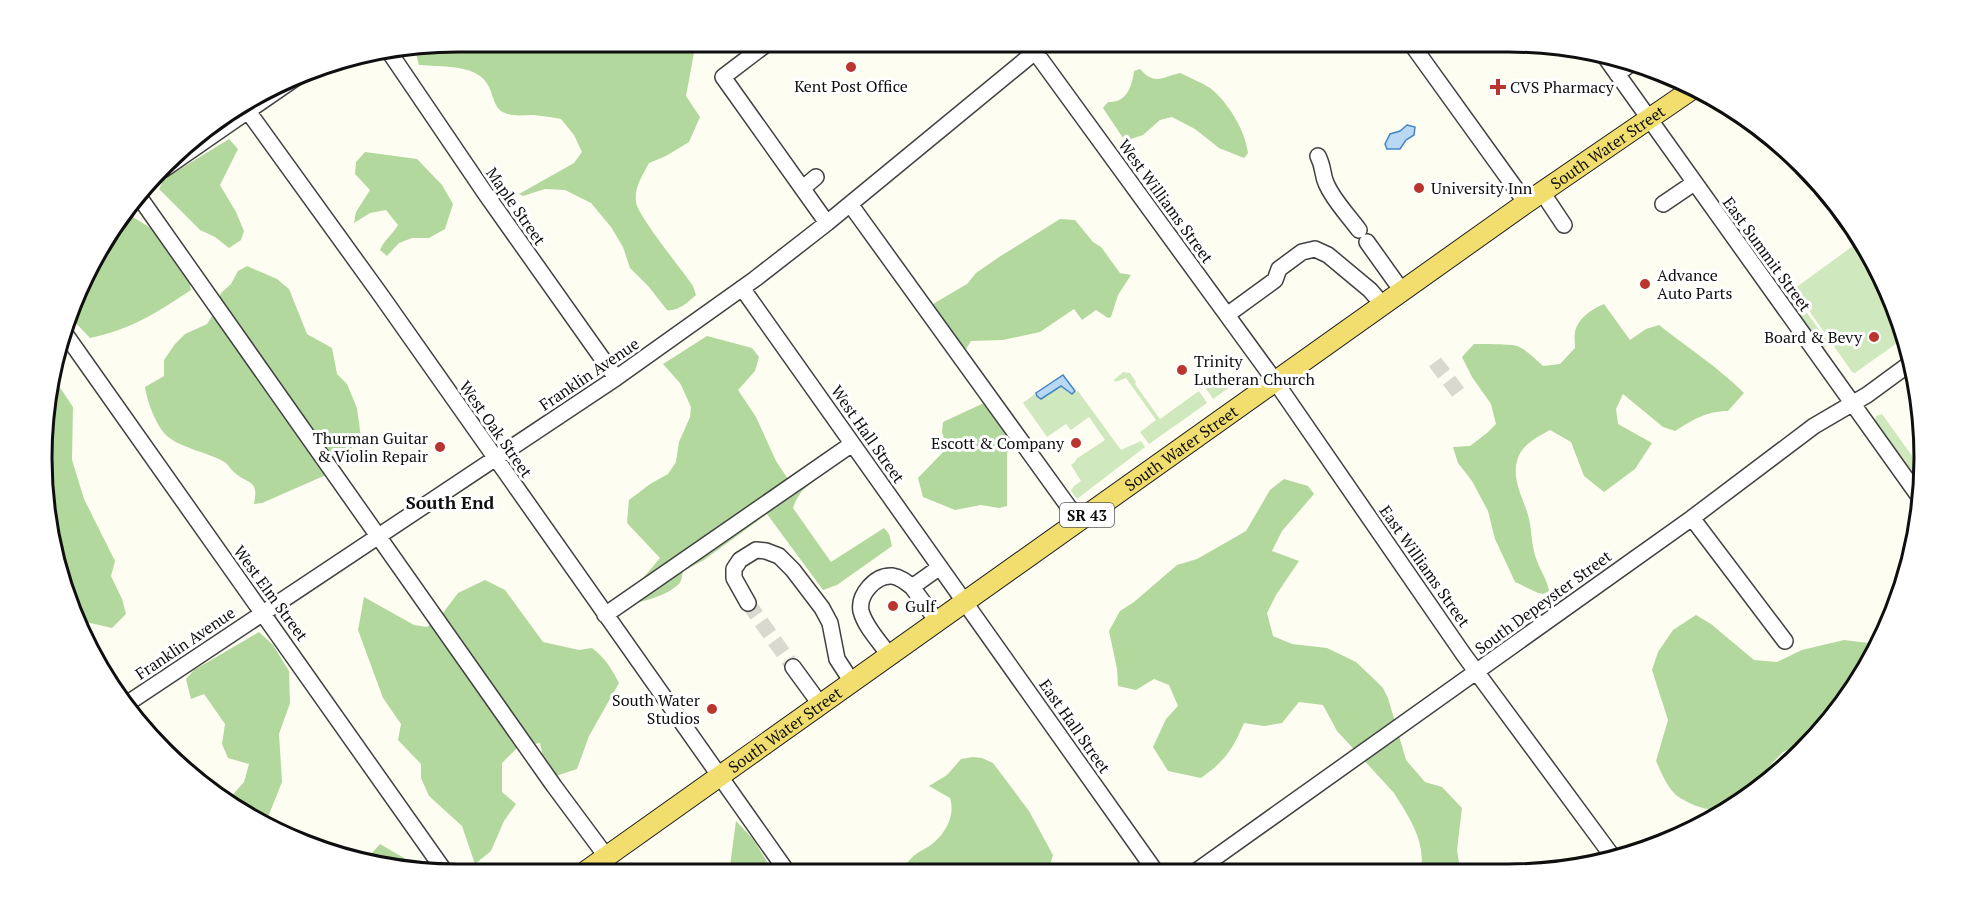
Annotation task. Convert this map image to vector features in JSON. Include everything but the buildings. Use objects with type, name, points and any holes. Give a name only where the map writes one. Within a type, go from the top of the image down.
[{"type":"main road","name":"South Water Street","points":[[595,864],[1534,197],[1686,94]]},
{"type":"street","points":[[756,52],[723,77],[827,223]]},
{"type":"street","name":"Franklin Avenue","points":[[133,700],[616,378],[742,288],[827,223],[1029,52]]},
{"type":"street","name":"West Williams Street","points":[[1042,52],[1275,381]]},
{"type":"street","points":[[1418,52],[1534,197],[1564,225]]},
{"type":"street","name":"Maple Street","points":[[393,58],[485,193],[616,378]]},
{"type":"street","name":"East Summit Street","points":[[1611,66],[1913,488]]},
{"type":"street","points":[[1617,74],[1623,69]]},
{"type":"street","name":"West Oak Street","points":[[247,112],[380,294],[782,864]]},
{"type":"street","points":[[1318,156],[1324,167],[1327,186],[1402,291]]},
{"type":"street","points":[[803,188],[816,177]]},
{"type":"street","points":[[1663,204],[1694,183]]},
{"type":"street","points":[[143,203],[554,786],[606,856]]},
{"type":"street","points":[[850,204],[1068,506],[1080,519]]},
{"type":"street","points":[[1227,315],[1275,280],[1279,269],[1302,252],[1314,249],[1328,255],[1370,290],[1383,304]]},
{"type":"street","name":"West Hall Street","points":[[742,288],[964,602]]},
{"type":"street","name":"West Elm Street","points":[[70,341],[439,863]]},
{"type":"street","name":"South Depeyster Street","points":[[1206,864],[1692,518],[1814,426],[1852,404],[1903,368]]},
{"type":"street","name":"East Williams Street","points":[[1275,381],[1476,672],[1609,851]]},
{"type":"street","points":[[605,615],[852,444]]},
{"type":"street","points":[[1692,518],[1785,641]]},
{"type":"street","points":[[748,603],[734,578],[734,569],[740,560],[756,550],[779,556],[794,570],[822,608],[830,623],[837,659],[852,682]]},
{"type":"street","points":[[912,587],[940,567]]},
{"type":"street","points":[[889,655],[864,618],[861,603],[868,589],[885,576],[894,576],[912,587],[937,621]]},
{"type":"street","name":"East Hall Street","points":[[964,602],[1150,864]]},
{"type":"street","points":[[793,667],[820,704]]},
{"type":"green space","points":[[694,52],[686,96],[700,117],[689,142],[649,163],[636,191],[636,202],[644,218],[693,286],[696,295],[679,308],[667,310],[630,268],[623,247],[611,227],[591,203],[565,190],[545,189],[523,196],[519,194],[574,163],[582,152],[574,135],[561,119],[505,113],[495,104],[486,82],[473,72],[456,67],[419,65],[416,55],[431,53]]},
{"type":"green space","points":[[1140,69],[1155,79],[1180,73],[1210,88],[1235,117],[1248,153],[1244,158],[1219,148],[1195,129],[1172,117],[1160,120],[1143,135],[1125,141],[1103,108],[1108,102],[1124,97],[1130,88],[1134,71]]},
{"type":"green space","points":[[229,139],[238,149],[220,185],[244,231],[241,240],[229,248],[215,237],[200,230],[159,189],[164,179]]},
{"type":"green space","points":[[365,152],[417,159],[442,185],[453,204],[445,229],[429,238],[412,238],[399,243],[387,256],[380,250],[398,225],[386,210],[370,213],[354,223],[356,212],[370,190],[355,174],[356,162]]},
{"type":"green space","points":[[132,217],[157,232],[187,270],[191,290],[143,319],[119,330],[90,338],[76,323],[94,279]]},
{"type":"green space","points":[[1060,219],[1075,220],[1093,242],[1101,247],[1120,273],[1131,275],[1118,295],[1111,317],[1108,318],[1096,310],[1082,320],[1074,309],[1040,332],[1003,340],[971,341],[966,349],[941,319],[933,304],[967,284],[976,273],[999,257]]},
{"type":"green space","points":[[1853,246],[1883,303],[1897,343],[1855,373],[1852,372],[1794,289]]},
{"type":"green space","points":[[247,266],[277,279],[289,289],[307,334],[332,348],[337,374],[347,384],[357,408],[361,438],[326,475],[262,503],[254,504],[254,486],[240,477],[226,463],[167,436],[153,413],[145,387],[164,376],[164,360],[175,344],[185,334],[207,324],[221,293],[231,284],[238,271]]},
{"type":"green space","points":[[1790,290],[1829,343],[1823,349],[1784,293]]},
{"type":"green space","points":[[1604,304],[1630,340],[1646,329],[1659,325],[1744,393],[1728,411],[1706,414],[1675,431],[1663,427],[1623,394],[1616,409],[1618,424],[1652,443],[1635,469],[1604,492],[1584,476],[1571,442],[1550,430],[1525,446],[1517,461],[1516,477],[1530,524],[1535,556],[1549,591],[1543,594],[1515,582],[1495,539],[1488,511],[1472,481],[1458,463],[1453,447],[1470,446],[1496,424],[1491,404],[1472,377],[1462,357],[1474,344],[1510,345],[1524,350],[1543,366],[1560,364],[1575,348],[1575,334],[1579,322],[1590,311]]},
{"type":"green space","points":[[707,336],[752,348],[759,357],[755,371],[738,390],[756,417],[776,461],[788,479],[825,468],[817,479],[800,494],[793,508],[831,562],[884,528],[889,534],[892,546],[837,585],[823,590],[767,514],[704,560],[683,571],[681,581],[675,588],[645,601],[634,603],[638,584],[660,558],[627,523],[629,500],[668,474],[676,462],[679,442],[690,417],[691,407],[680,383],[663,364]]},
{"type":"green space","points":[[1123,372],[1130,373],[1135,384],[1160,419],[1199,391],[1207,403],[1149,444],[1140,432],[1156,420],[1126,378],[1115,382],[1114,380]]},
{"type":"green space","points":[[1226,374],[1234,384],[1213,399],[1205,387]]},
{"type":"green space","points":[[59,386],[73,407],[72,460],[84,499],[115,561],[111,576],[126,614],[112,628],[87,622],[66,563],[60,537],[52,458]]},
{"type":"green space","points":[[1061,386],[1069,393],[1078,391],[1121,450],[1141,441],[1145,447],[1077,499],[1071,491],[1081,481],[1071,465],[1076,459],[1105,440],[1089,417],[1071,430],[1066,424],[1047,437],[1023,403],[1036,393],[1041,399]]},
{"type":"green space","points":[[986,402],[1016,444],[1007,453],[1007,506],[999,508],[981,505],[955,510],[923,497],[918,478],[947,448],[942,432],[943,422]]},
{"type":"green space","points":[[1882,414],[1914,458],[1913,475],[1875,421],[1876,416]]},
{"type":"green space","points":[[1284,479],[1308,486],[1314,494],[1282,531],[1272,551],[1299,561],[1267,613],[1273,636],[1292,644],[1327,648],[1356,662],[1383,688],[1406,760],[1425,782],[1442,787],[1462,808],[1457,850],[1459,864],[1422,864],[1419,839],[1394,793],[1337,731],[1323,705],[1299,702],[1282,723],[1264,726],[1244,723],[1227,754],[1201,778],[1168,771],[1153,747],[1166,719],[1178,706],[1169,685],[1154,679],[1136,690],[1118,686],[1109,631],[1120,611],[1177,565],[1197,559],[1246,531],[1270,490]]},
{"type":"green space","points":[[485,580],[505,590],[543,642],[579,650],[592,648],[608,664],[619,683],[589,736],[577,769],[553,777],[544,761],[540,743],[518,747],[502,763],[502,792],[516,804],[504,821],[491,851],[475,864],[462,826],[429,796],[421,778],[421,764],[398,740],[401,724],[383,698],[358,630],[364,597],[414,625],[427,627],[443,613],[458,593]]},
{"type":"green space","points":[[1696,615],[1711,624],[1754,660],[1777,662],[1802,650],[1844,640],[1869,643],[1830,705],[1795,745],[1783,752],[1755,780],[1711,809],[1696,806],[1676,795],[1667,784],[1656,761],[1668,720],[1652,670],[1658,652],[1673,630]]},
{"type":"green space","points":[[259,632],[273,645],[289,671],[290,703],[279,734],[282,782],[268,816],[233,795],[244,782],[249,764],[228,758],[222,744],[225,724],[204,694],[191,699],[186,679],[194,670]]},
{"type":"green space","points":[[982,758],[993,763],[1029,811],[1053,855],[1050,864],[907,864],[913,856],[928,847],[944,832],[950,819],[950,798],[929,786],[947,775],[961,759]]},
{"type":"green space","points":[[736,821],[753,839],[768,864],[730,864]]},
{"type":"green space","points":[[380,844],[405,860],[379,856],[371,854]]},
{"type":"water","points":[[1407,125],[1415,127],[1414,135],[1406,140],[1400,149],[1387,149],[1385,144],[1390,134],[1400,131]]},
{"type":"water","points":[[1063,375],[1075,391],[1072,394],[1061,386],[1041,399],[1037,396],[1036,393]]},
{"type":"tunnel","points":[[1435,362],[1461,396]]},
{"type":"tunnel","points":[[748,603],[793,667]]},
{"type":"place","name":"Kent Post Office","points":[[851,67]]},
{"type":"place","name":"CVS Pharmacy","points":[[1498,87]]},
{"type":"place","name":"University Inn","points":[[1419,188]]},
{"type":"place","name":"Advance Auto Parts","points":[[1645,284]]},
{"type":"place","name":"Board & Bevy","points":[[1874,337]]},
{"type":"place","name":"Trinity Lutheran Church","points":[[1182,370]]},
{"type":"place","name":"Escott & Company","points":[[1076,443]]},
{"type":"place","name":"Thurman Guitar & Violin Repair","points":[[440,447]]},
{"type":"place","name":"Gulf","points":[[893,606]]},
{"type":"place","name":"South Water Studios","points":[[712,709]]},
{"type":"district","name":"South End","points":[[450,502]]}]
